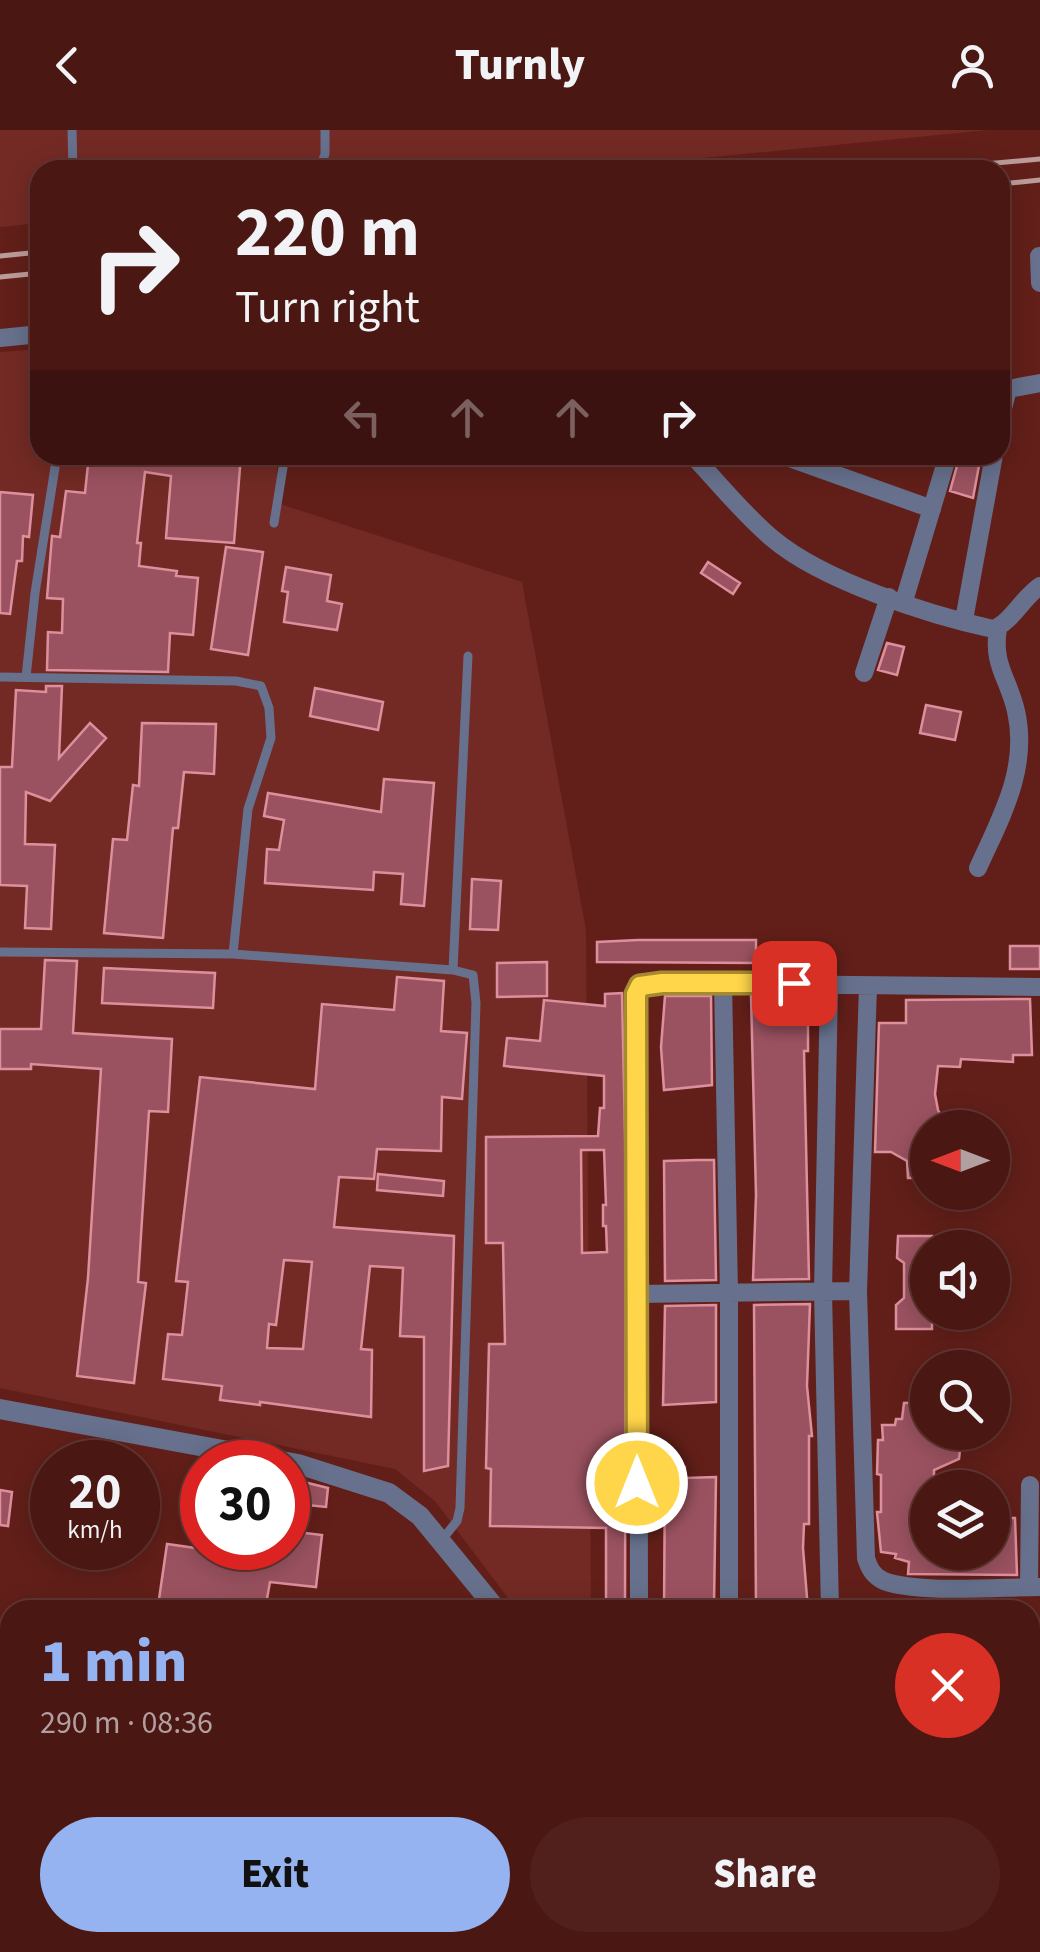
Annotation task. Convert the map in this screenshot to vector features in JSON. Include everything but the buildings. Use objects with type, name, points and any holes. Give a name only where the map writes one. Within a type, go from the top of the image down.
[{"type":"street","points":[[1039,256],[1040,283]]},
{"type":"street","points":[[0,338],[30,335]]},
{"type":"street","points":[[1010,387],[1040,382]]},
{"type":"street","points":[[702,465],[774,540],[836,577],[998,628]]},
{"type":"street","points":[[809,465],[932,509]]},
{"type":"street","points":[[864,673],[932,509],[945,465]]},
{"type":"street","points":[[964,620],[992,465]]},
{"type":"street","points":[[978,868],[1019,770],[1015,708],[995,656],[998,628],[1040,586]]},
{"type":"street","points":[[724,983],[728,1600]]},
{"type":"street","points":[[639,1600],[636,994],[645,984],[1040,986]]},
{"type":"street","points":[[829,986],[824,1292],[830,1600]]},
{"type":"street","points":[[868,986],[858,1292],[868,1566],[881,1580],[919,1586],[1035,1586],[1030,1484]]},
{"type":"street","points":[[638,1294],[858,1292]]},
{"type":"street","points":[[0,1409],[298,1464],[357,1480],[402,1501],[441,1540],[489,1600]]},
{"type":"lane","points":[[72,130],[73,160]]},
{"type":"lane","points":[[323,160],[325,130]]},
{"type":"lane","points":[[26,678],[55,465]]},
{"type":"lane","points":[[274,523],[284,465]]},
{"type":"lane","points":[[453,970],[468,656]]},
{"type":"lane","points":[[0,677],[236,681],[261,686],[270,708],[271,738],[248,809],[232,954]]},
{"type":"lane","points":[[0,952],[232,954],[453,970],[473,976],[476,1002],[460,1508],[457,1522],[441,1540]]},
{"type":"shaded area","points":[[0,130],[988,130],[683,160],[30,160],[30,224],[0,227]]},
{"type":"shaded area","points":[[30,350],[30,465],[277,465],[280,504],[522,582],[586,930],[591,1600],[509,1600],[435,1501],[395,1469],[310,1452],[310,1440],[254,1440],[0,1388],[0,352]]},
{"type":"railway","points":[[1010,162],[1040,159]]},
{"type":"railway","points":[[1010,183],[1040,180]]},
{"type":"railway","points":[[0,256],[30,253]]},
{"type":"railway","points":[[0,277],[30,274]]},
{"type":"route","points":[[637,1483],[636,994],[645,984],[794,983]]}]
